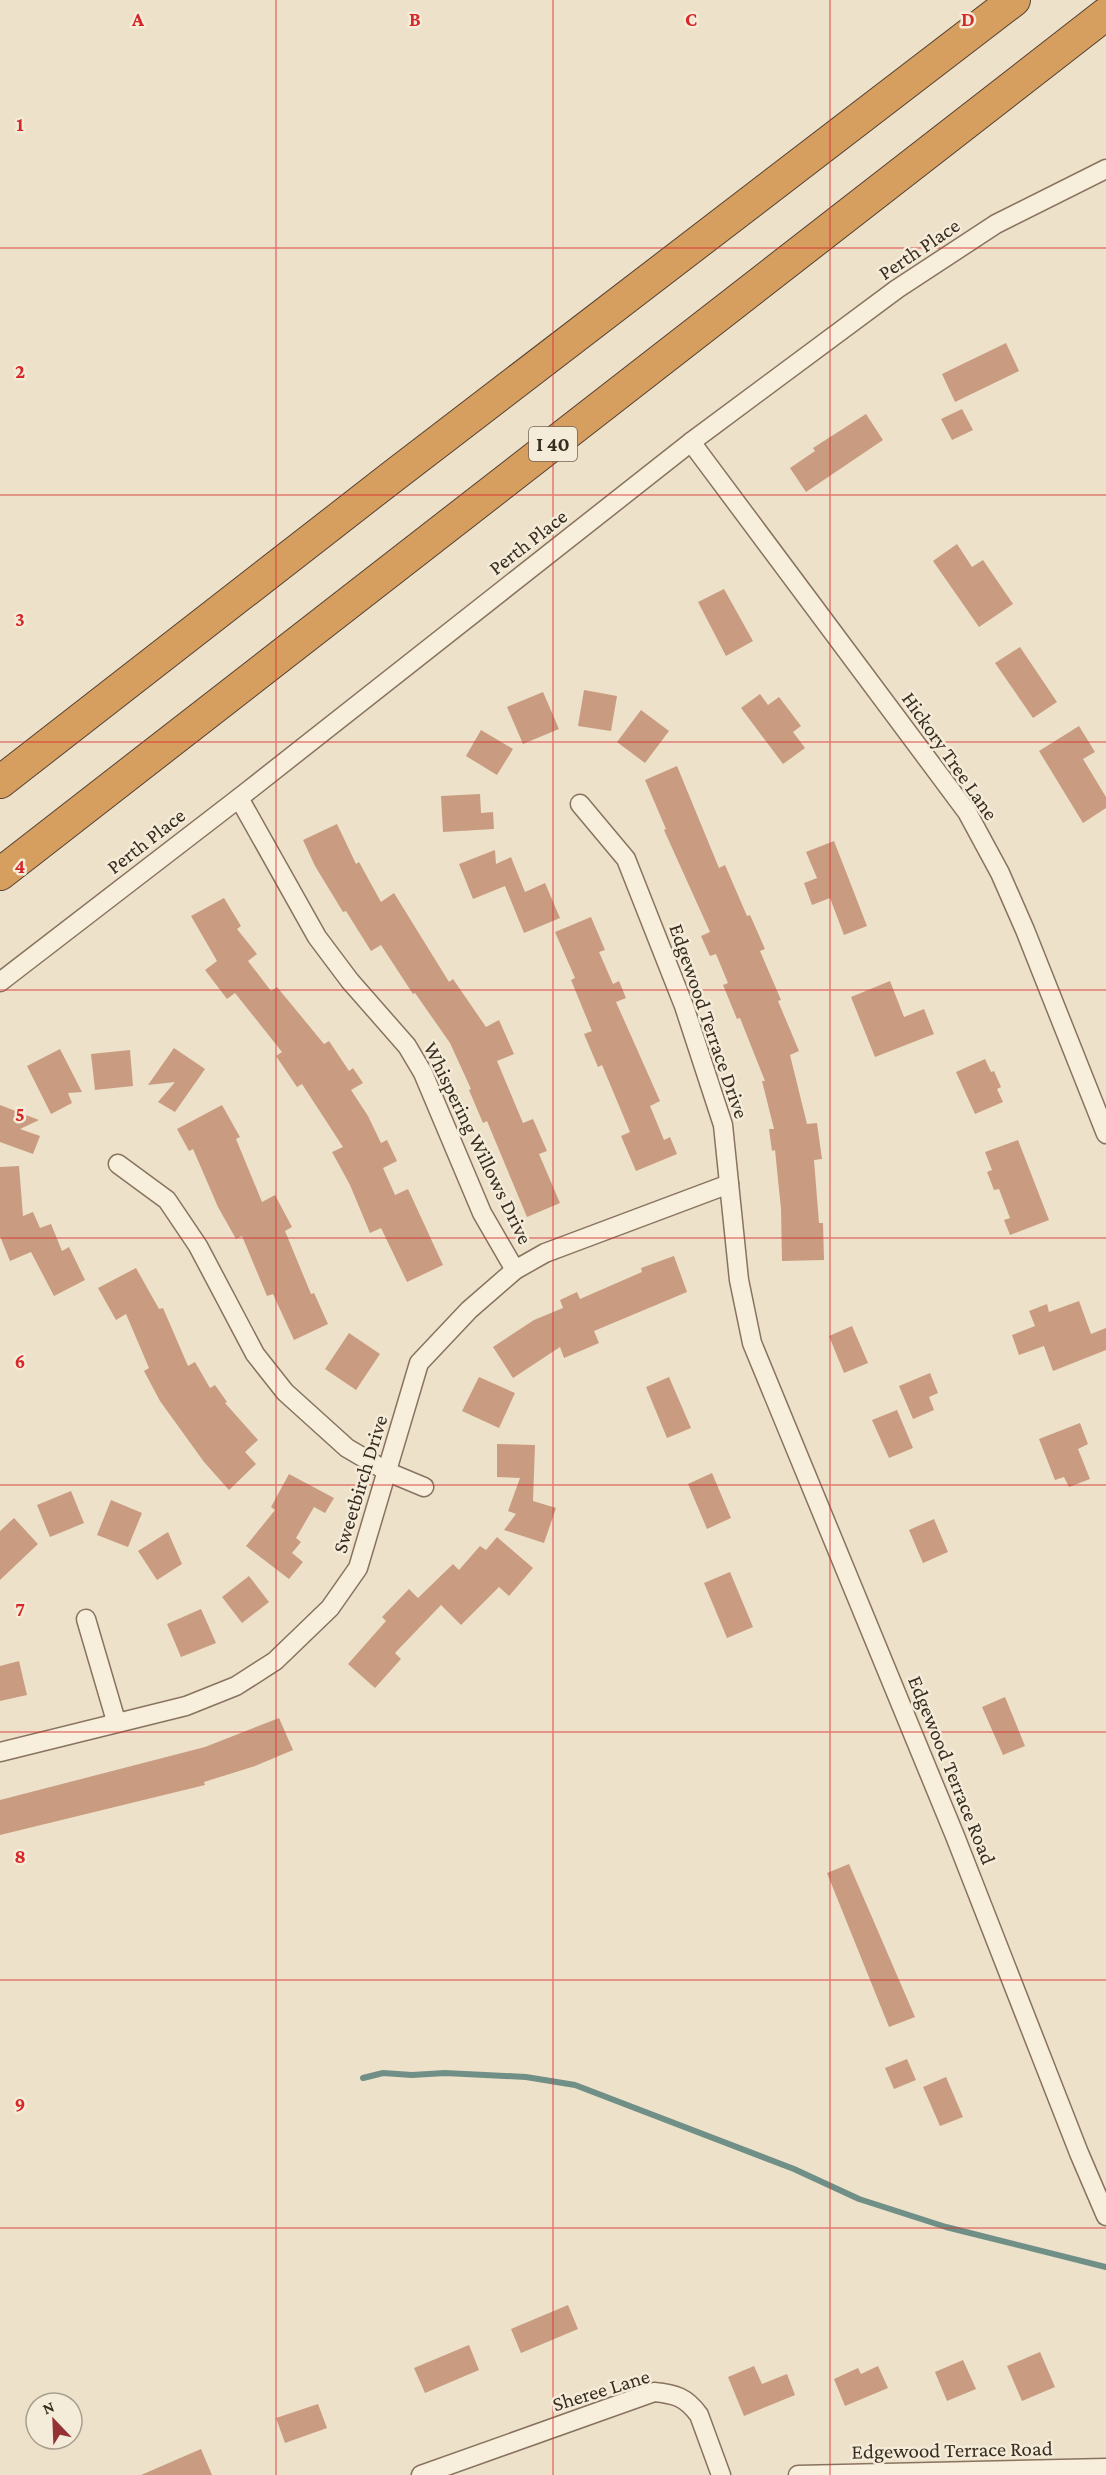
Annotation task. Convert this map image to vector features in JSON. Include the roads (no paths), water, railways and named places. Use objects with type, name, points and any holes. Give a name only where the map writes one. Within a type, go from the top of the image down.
[{"type":"highway","points":[[0,782],[392,477],[1014,0]]},
{"type":"highway","name":"I 40","points":[[0,874],[1106,14]]},
{"type":"street","name":"Perth Place","points":[[0,982],[239,798],[691,442],[897,289],[996,224],[1106,169]]},
{"type":"street","name":"Hickory Tree Lane","points":[[691,442],[967,812],[1000,873],[1021,921],[1106,1134]]},
{"type":"street","name":"Whispering Willows Drive","points":[[239,798],[317,937],[350,981],[407,1046],[423,1073],[482,1213],[515,1270]]},
{"type":"street","name":"Edgewood Terrace Drive","points":[[580,804],[626,859],[684,1006],[723,1125],[739,1280],[752,1343]]},
{"type":"street","points":[[118,1164],[167,1200],[198,1246],[255,1354],[285,1392],[347,1448],[388,1472],[424,1487]]},
{"type":"street","name":"Sweetbirch Drive","points":[[0,1752],[116,1721],[186,1706],[236,1686],[275,1661],[330,1608],[358,1568],[419,1363],[469,1310],[515,1270],[545,1253],[729,1184]]},
{"type":"street","name":"Edgewood Terrace Road","points":[[752,1343],[955,1836],[1079,2153],[1106,2216]]},
{"type":"street","points":[[86,1619],[116,1721]]},
{"type":"street","name":"Sheree Lane","points":[[421,2475],[654,2392],[675,2394],[693,2406],[699,2415],[721,2475]]},
{"type":"street","name":"Edgewood Terrace Road","points":[[798,2475],[1106,2468]]},
{"type":"waterway","points":[[363,2078],[383,2073],[412,2075],[445,2073],[526,2077],[575,2085],[794,2169],[859,2199],[946,2227],[1106,2267]]}]
